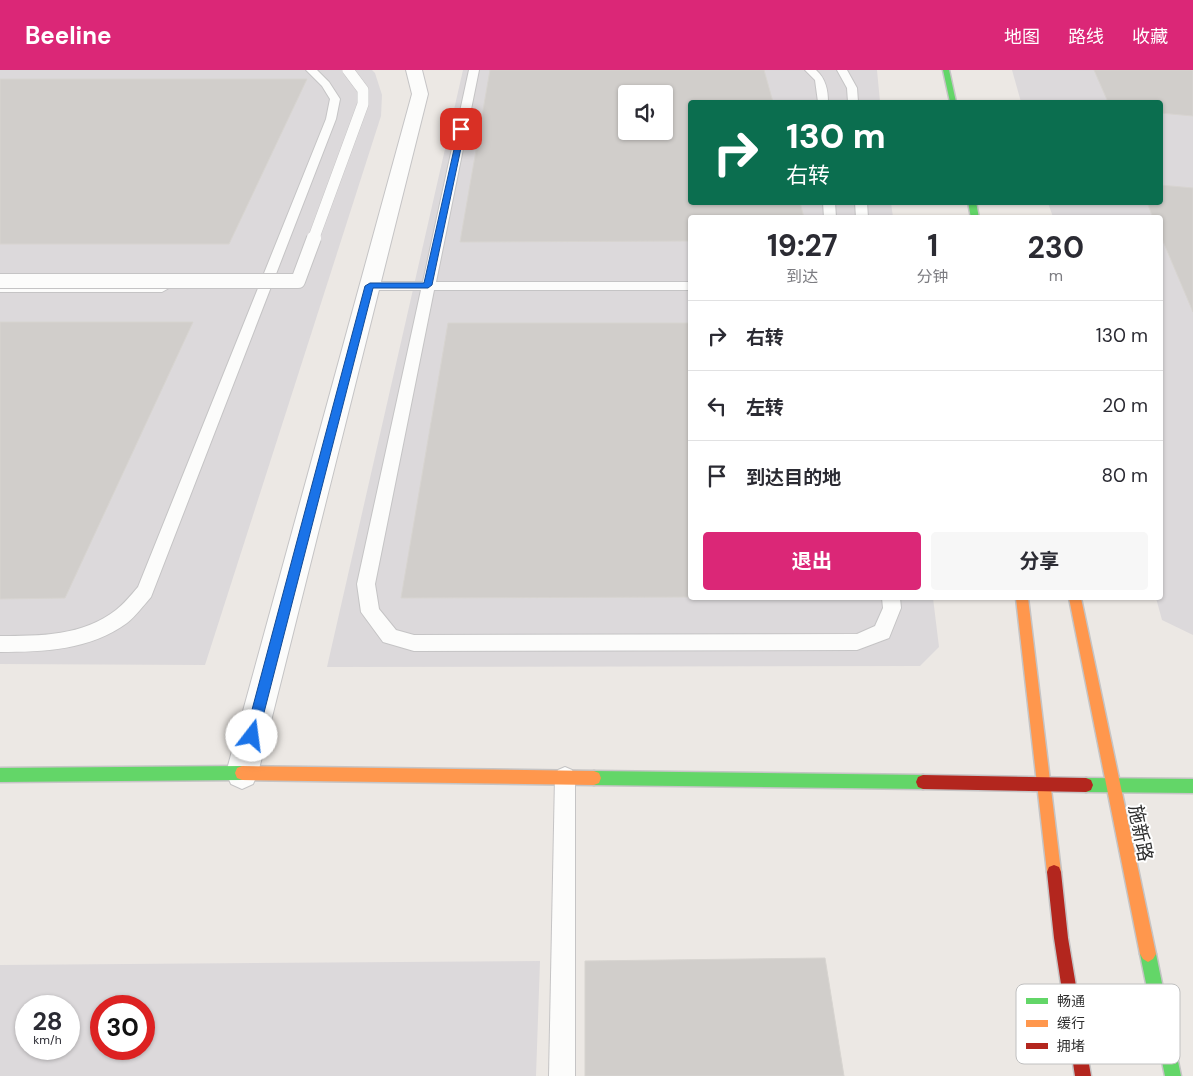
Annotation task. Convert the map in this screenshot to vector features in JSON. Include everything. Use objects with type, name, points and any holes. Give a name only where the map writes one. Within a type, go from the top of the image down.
[{"type":"street","points":[[242,773],[420,94],[414,70]]},
{"type":"street","points":[[946,70],[953,100]]},
{"type":"street","points":[[1022,600],[1043,784],[1069,984]]},
{"type":"street","name":"施新路","points":[[1075,600],[1154,984]]},
{"type":"street","points":[[0,775],[242,773],[1193,786]]},
{"type":"lane","points":[[0,644],[52,644],[90,634],[119,619],[145,592],[331,119],[335,100],[326,84],[312,70]]},
{"type":"lane","points":[[0,281],[298,281],[363,104],[363,90],[348,70]]},
{"type":"lane","points":[[474,70],[366,584],[370,612],[390,636],[414,643],[857,642],[882,632],[892,608],[891,600]]},
{"type":"lane","points":[[810,70],[816,73],[822,84],[823,100]]},
{"type":"lane","points":[[842,70],[852,88],[853,100]]},
{"type":"lane","points":[[462,280],[688,284]]},
{"type":"lane","points":[[370,286],[688,284]]},
{"type":"lane","points":[[0,288],[265,288]]},
{"type":"lane","points":[[562,1076],[565,777]]},
{"type":"shaded area","points":[[0,70],[372,70],[375,73],[382,95],[381,116],[205,665],[0,664]]},
{"type":"shaded area","points":[[463,70],[877,70],[880,100],[688,100],[688,205],[891,205],[893,215],[688,215],[688,600],[933,600],[939,647],[920,666],[327,667]]},
{"type":"shaded area","points":[[1012,70],[1193,70],[1193,635],[1162,620],[1157,600],[1163,600],[1163,215],[1052,215],[1049,205],[1163,205],[1163,100],[1020,100]]},
{"type":"shaded area","points":[[540,961],[536,1076],[0,1076],[0,965]]},
{"type":"building","points":[[490,70],[764,70],[772,100],[688,100],[688,205],[801,205],[803,215],[688,215],[688,241],[460,242]]},
{"type":"building","points":[[1094,70],[1193,70],[1193,116],[1163,113],[1163,100],[1107,100]]},
{"type":"building","points":[[0,79],[307,79],[229,244],[0,244]]},
{"type":"building","points":[[1163,185],[1193,188],[1193,312],[1163,241],[1163,215],[1152,215],[1148,205],[1163,205]]},
{"type":"building","points":[[0,322],[193,322],[65,598],[0,599]]},
{"type":"building","points":[[448,323],[688,323],[688,597],[401,598]]},
{"type":"building","points":[[825,958],[844,1076],[585,1076],[585,961]]},
{"type":"traffic: fast","points":[[946,70],[953,100]]},
{"type":"traffic: fast","points":[[973,205],[974,215]]},
{"type":"traffic: fast","points":[[0,775],[242,773]]},
{"type":"traffic: fast","points":[[594,778],[923,782]]},
{"type":"traffic: fast","points":[[1086,785],[1193,786]]},
{"type":"traffic: fast","points":[[1148,954],[1154,984]]},
{"type":"traffic: fast","points":[[1171,1064],[1173,1076]]},
{"type":"traffic: slow","points":[[1022,600],[1054,872]]},
{"type":"traffic: slow","points":[[1075,600],[1148,954]]},
{"type":"traffic: slow","points":[[242,773],[594,778]]},
{"type":"traffic: jam","points":[[923,782],[1086,785]]},
{"type":"traffic: jam","points":[[1054,872],[1068,984]]},
{"type":"traffic: jam","points":[[1081,1064],[1083,1076]]},
{"type":"route","points":[[252,736],[370,286],[428,285],[461,129]]}]
